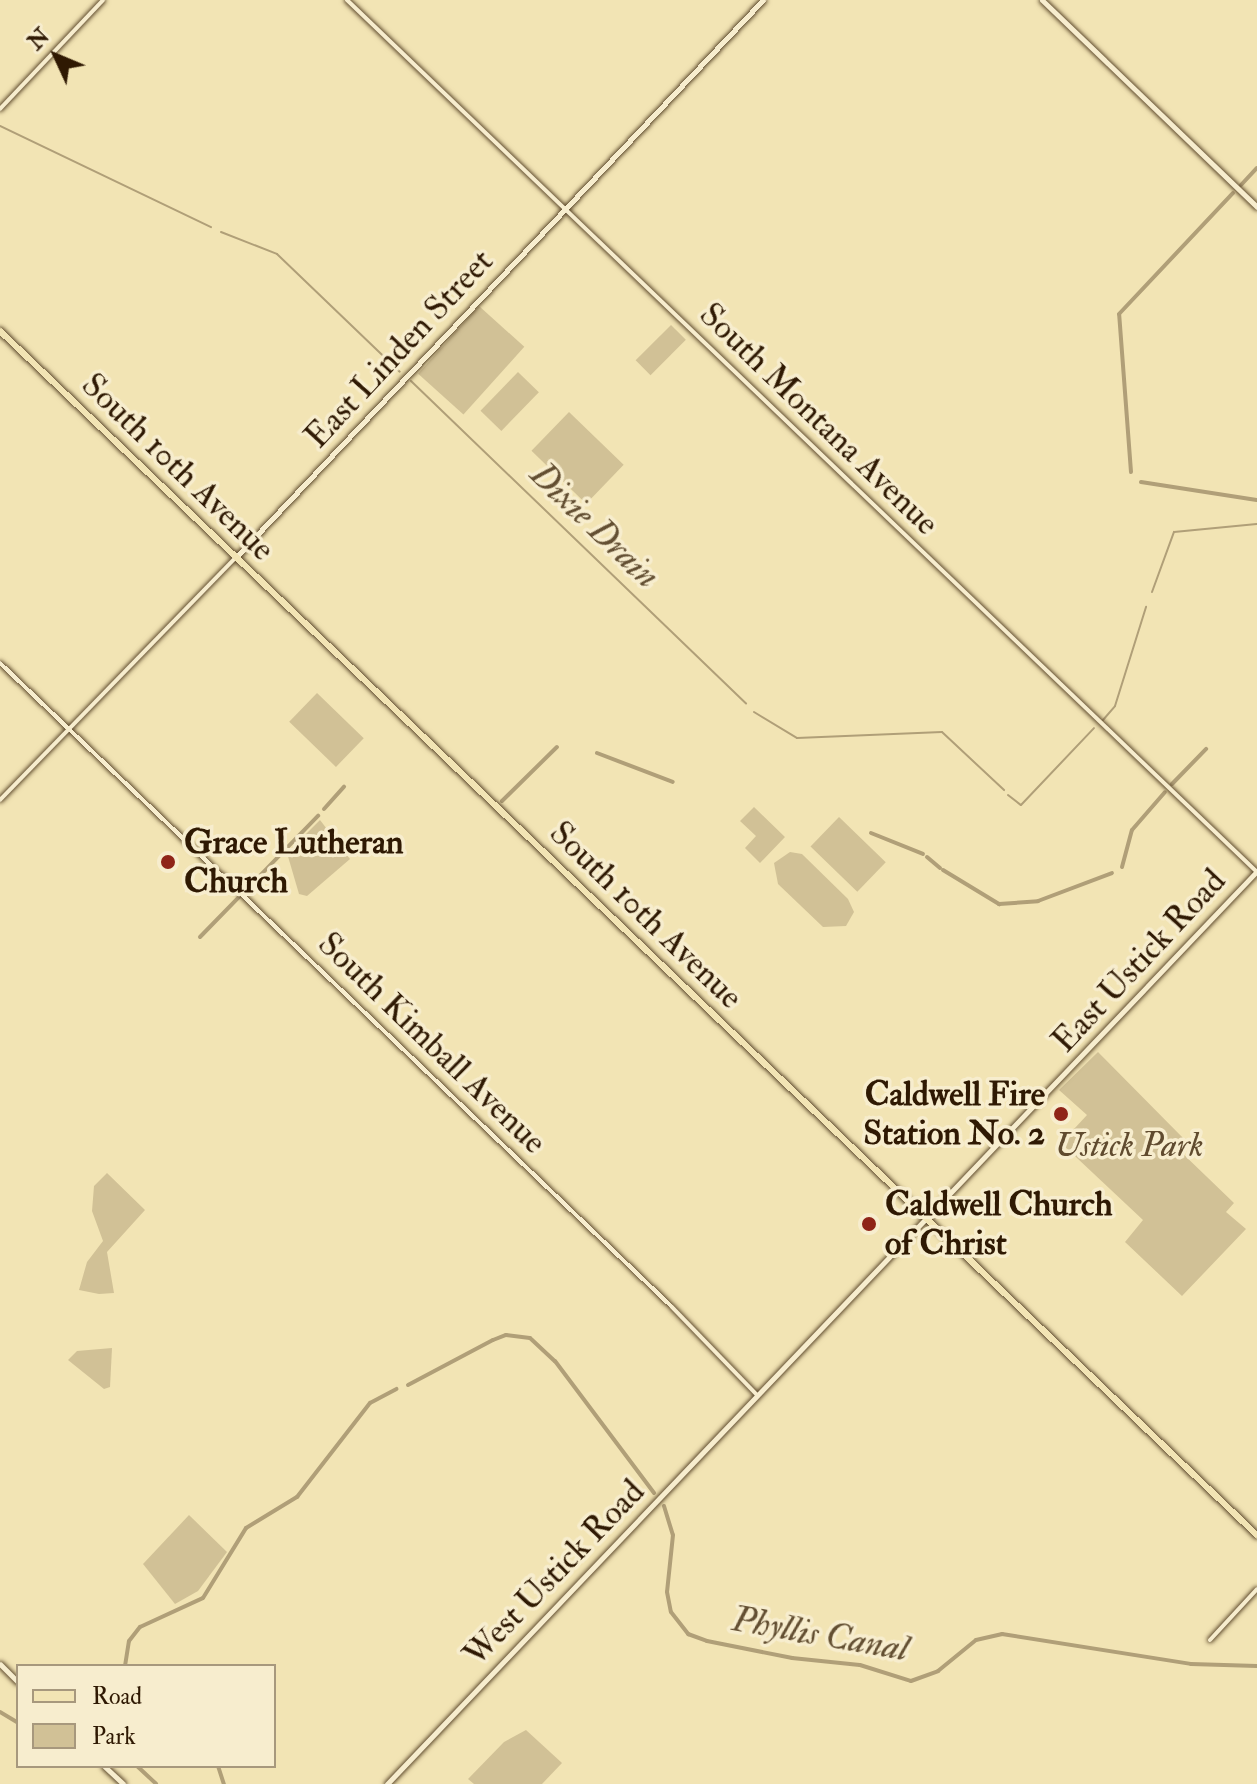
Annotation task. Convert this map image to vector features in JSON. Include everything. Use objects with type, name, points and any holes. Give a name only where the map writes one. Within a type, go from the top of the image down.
[{"type":"main road","name":"East Linden Street","points":[[235,558],[763,0]]},
{"type":"main road","points":[[1042,0],[1257,207]]},
{"type":"main road","name":"South 10th Avenue","points":[[0,331],[1257,1535]]},
{"type":"main road","name":"East Ustick Road","points":[[757,1395],[1257,871]]},
{"type":"main road","name":"West Ustick Road","points":[[387,1784],[757,1395]]},
{"type":"main road","points":[[0,1664],[16,1680]]},
{"type":"main road","points":[[106,1768],[123,1784]]},
{"type":"street","points":[[0,109],[103,0]]},
{"type":"street","name":"South Montana Avenue","points":[[347,0],[1257,871]]},
{"type":"street","name":"East Linden Street","points":[[0,800],[235,558]]},
{"type":"street","name":"South Kimball Avenue","points":[[0,663],[672,1307],[757,1395]]},
{"type":"street","points":[[1210,1640],[1257,1589]]},
{"type":"green space","points":[[479,306],[524,347],[463,414],[418,374]]},
{"type":"green space","points":[[671,325],[686,340],[650,375],[636,360]]},
{"type":"green space","points":[[518,372],[539,392],[501,431],[480,411]]},
{"type":"green space","points":[[569,412],[624,465],[586,504],[531,451]]},
{"type":"green space","points":[[317,693],[364,738],[336,767],[289,722]]},
{"type":"green space","points":[[754,807],[785,837],[760,863],[745,848],[756,836],[740,821]]},
{"type":"green space","points":[[839,817],[886,862],[857,892],[811,846]]},
{"type":"green space","points":[[320,820],[350,859],[307,896],[299,894],[287,853]]},
{"type":"green space","points":[[790,852],[802,854],[848,899],[854,912],[846,926],[823,927],[778,884],[774,863]]},
{"type":"green space","name":"Ustick Park","points":[[1098,1052],[1186,1141],[1179,1150],[1234,1203],[1226,1212],[1246,1229],[1182,1296],[1125,1242],[1143,1220],[1061,1143],[1087,1115],[1059,1090]]},
{"type":"green space","points":[[107,1173],[145,1210],[107,1252],[114,1293],[99,1294],[79,1290],[87,1262],[103,1241],[92,1211],[94,1186]]},
{"type":"green space","points":[[112,1348],[110,1387],[104,1389],[68,1360],[77,1351]]},
{"type":"green space","points":[[189,1515],[227,1552],[198,1591],[175,1604],[143,1564]]},
{"type":"green space","points":[[526,1730],[562,1763],[542,1784],[474,1784],[468,1779],[504,1742]]},
{"type":"waterway","name":"Dixie Drain","points":[[0,126],[211,227]]},
{"type":"waterway","points":[[1241,185],[1257,168]]},
{"type":"waterway","points":[[1131,472],[1119,314],[1233,193]]},
{"type":"waterway","name":"Dixie Drain","points":[[221,232],[277,254],[400,372]]},
{"type":"waterway","name":"Dixie Drain","points":[[411,381],[746,703]]},
{"type":"waterway","points":[[1141,482],[1257,500]]},
{"type":"waterway","name":"Dixie Drain","points":[[1152,592],[1174,532],[1257,524]]},
{"type":"waterway","name":"Dixie Drain","points":[[1103,720],[1115,706],[1146,607]]},
{"type":"waterway","name":"Dixie Drain","points":[[754,712],[797,738],[942,732],[1004,790]]},
{"type":"waterway","name":"Dixie Drain","points":[[1008,795],[1021,805],[1094,728]]},
{"type":"waterway","points":[[502,801],[557,747]]},
{"type":"waterway","points":[[1172,784],[1206,749]]},
{"type":"waterway","points":[[597,753],[673,782]]},
{"type":"waterway","points":[[324,809],[344,787]]},
{"type":"waterway","points":[[1122,867],[1132,830],[1165,792]]},
{"type":"waterway","points":[[245,891],[318,816]]},
{"type":"waterway","points":[[871,833],[923,854]]},
{"type":"waterway","points":[[927,857],[940,868]]},
{"type":"waterway","points":[[943,870],[999,904],[1038,901],[1112,873]]},
{"type":"waterway","points":[[200,937],[239,897]]},
{"type":"waterway","name":"Phyllis Canal","points":[[408,1385],[493,1340],[506,1335],[530,1338],[555,1361],[654,1493]]},
{"type":"waterway","name":"Phyllis Canal","points":[[125,1664],[129,1641],[140,1627],[203,1598],[246,1528],[297,1497],[370,1403],[396,1389]]},
{"type":"waterway","name":"Phyllis Canal","points":[[664,1506],[673,1535],[667,1592],[671,1612],[688,1634],[707,1641],[792,1658],[860,1665],[911,1681],[938,1671],[976,1640],[1002,1634],[1191,1664],[1257,1666]]},
{"type":"waterway","name":"Phyllis Canal","points":[[0,1712],[16,1722]]},
{"type":"waterway","name":"Phyllis Canal","points":[[139,1768],[156,1784]]},
{"type":"waterway","name":"Phyllis Canal","points":[[219,1768],[224,1784]]},
{"type":"place","name":"Grace Lutheran Church","points":[[168,862]]},
{"type":"place","name":"Caldwell Fire Station No. 2","points":[[1061,1114]]},
{"type":"place","name":"Caldwell Church of Christ","points":[[869,1224]]}]
